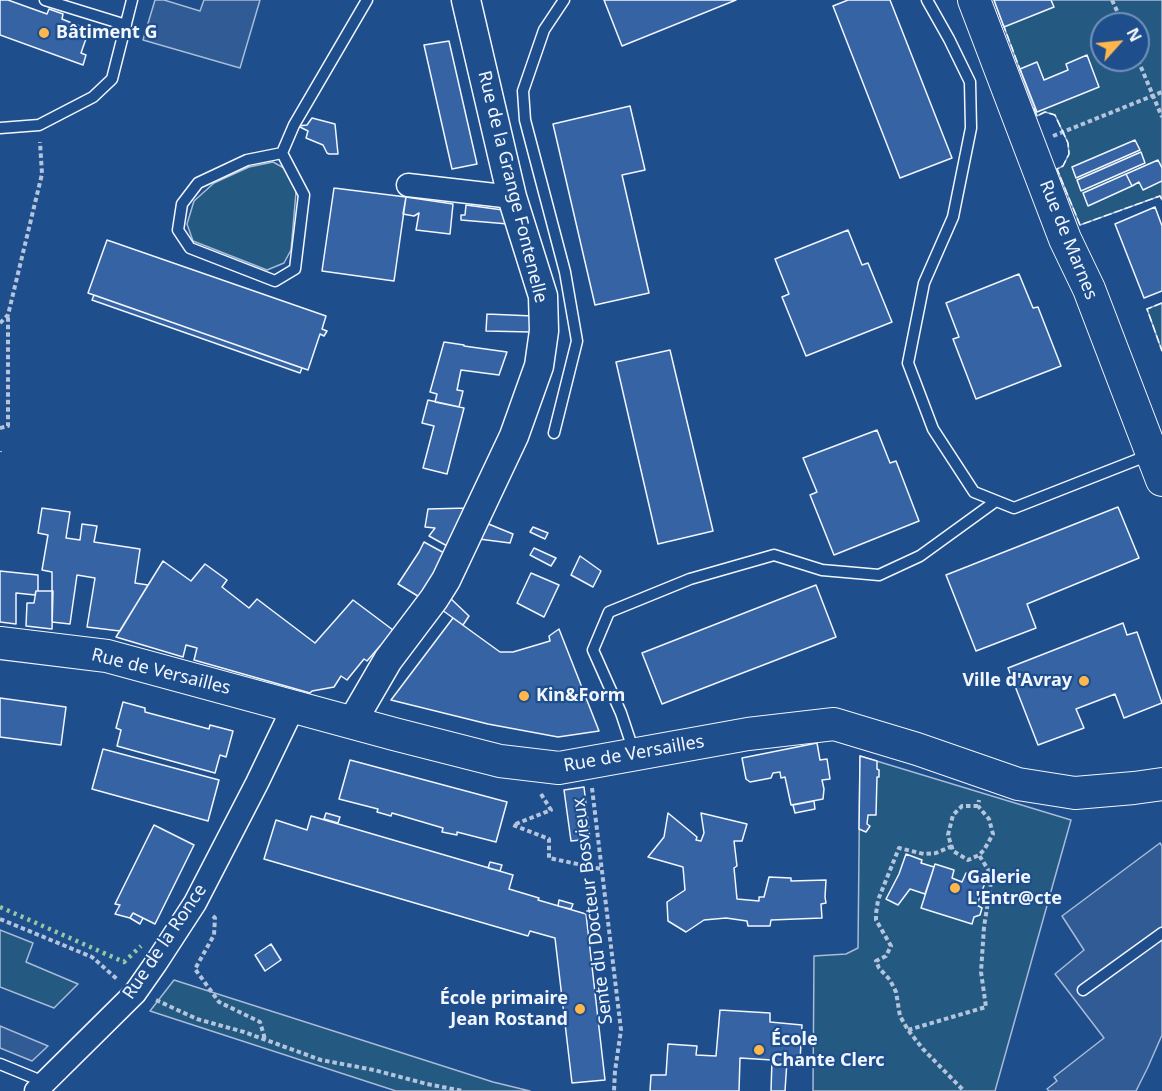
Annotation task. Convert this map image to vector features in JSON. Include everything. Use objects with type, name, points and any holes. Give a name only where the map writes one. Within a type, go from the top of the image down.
[{"type":"main road","name":"Rue de Marnes","points":[[974,0],[1065,239],[1089,289],[1157,467]]},
{"type":"main road","name":"Rue de Versailles","points":[[0,643],[107,656],[500,760],[559,768],[748,735],[834,724],[917,749],[1018,784],[1075,793],[1162,784]]},
{"type":"street","name":"Rue de la Grange Fontenelle","points":[[352,722],[388,660],[446,580],[514,436],[539,366],[544,331],[543,296],[512,197],[466,0]]},
{"type":"street","points":[[408,185],[512,197]]},
{"type":"street","name":"Rue de la Ronce","points":[[40,1087],[135,993],[195,903],[294,706]]},
{"type":"lane","points":[[45,0],[126,25]]},
{"type":"lane","points":[[0,129],[39,125],[93,97],[112,79],[132,0]]},
{"type":"lane","points":[[282,153],[294,125],[367,0]]},
{"type":"lane","points":[[554,433],[577,341],[565,272],[525,120],[523,91],[544,30],[564,0]]},
{"type":"lane","points":[[927,0],[970,82],[971,128],[953,217],[924,283],[908,363],[933,429],[974,492],[1014,508],[1157,467]]},
{"type":"lane","points":[[282,153],[304,195],[295,269],[275,280],[190,248],[178,230],[182,204],[198,183],[247,160],[282,153]]},
{"type":"lane","points":[[635,755],[621,713],[593,650],[609,612],[690,579],[774,555],[822,570],[879,575],[920,556],[996,501]]},
{"type":"lane","points":[[1083,990],[1162,933]]},
{"type":"lane","points":[[0,1064],[40,1087]]},
{"type":"path","points":[[1143,72],[1162,117]]},
{"type":"path","points":[[1030,146],[1162,92]]},
{"type":"path","points":[[0,428],[8,426],[8,315],[42,174],[39,125]]},
{"type":"path","points":[[0,323],[8,315]]},
{"type":"path","points":[[521,763],[551,810],[513,825],[549,840],[549,858],[601,869]]},
{"type":"path","name":"Sente du Docteur Bosvieux","points":[[589,763],[621,1030],[614,1091]]},
{"type":"path","points":[[978,806],[986,772]]},
{"type":"path","points":[[962,806],[978,806],[989,819],[993,834],[984,850],[968,860],[953,850],[948,836],[953,815],[962,806]]},
{"type":"path","points":[[952,846],[936,853],[924,854],[899,848],[878,900],[876,920],[891,946],[886,956],[876,961],[896,992],[900,1016],[908,1030],[964,1091]]},
{"type":"path","points":[[908,1030],[986,1006],[981,972],[984,927],[992,876],[979,855]]},
{"type":"path","points":[[195,903],[215,918],[214,935],[195,969],[219,1002],[260,1022],[265,1040]]},
{"type":"path","points":[[0,919],[92,957],[135,993],[158,1001],[197,1020],[244,1032],[321,1060],[463,1091]]},
{"type":"shaded area","points":[[155,0],[164,0],[200,11],[204,0],[260,0],[240,68],[143,40]]},
{"type":"shaded area","points":[[994,0],[1162,0],[1162,200],[1160,196],[1080,225],[1057,169],[1063,166],[1069,154],[1068,143],[1055,115],[1045,112],[1037,116]]},
{"type":"shaded area","points":[[273,162],[284,168],[292,178],[296,192],[291,250],[284,263],[267,270],[193,241],[187,224],[194,201],[214,183],[249,167]]},
{"type":"shaded area","points":[[1162,303],[1162,351],[1147,309]]},
{"type":"shaded area","points":[[860,756],[1071,820],[995,1091],[813,1091],[814,956],[846,954],[858,948]]},
{"type":"shaded area","points":[[1160,843],[1162,846],[1162,1035],[1148,1067],[1136,1091],[1049,1091],[1047,1089],[1057,1081],[1054,1077],[1104,1038],[1055,974],[1084,950],[1062,916]]},
{"type":"shaded area","points":[[0,930],[33,943],[26,962],[78,984],[54,1008],[0,987]]},
{"type":"shaded area","points":[[174,980],[493,1082],[530,1091],[396,1091],[150,1011]]},
{"type":"shaded area","points":[[0,1026],[48,1046],[32,1061],[0,1048]]},
{"type":"building","name":"Bâtiment G","points":[[0,0],[8,0],[47,14],[49,9],[63,14],[62,19],[89,30],[81,53],[86,55],[83,65],[0,35]]},
{"type":"building","points":[[604,0],[736,0],[622,46]]},
{"type":"building","points":[[848,0],[890,0],[952,158],[900,178],[833,6]]},
{"type":"building","points":[[994,0],[1051,0],[1054,7],[1004,27]]},
{"type":"building","points":[[449,41],[477,164],[452,169],[424,45]]},
{"type":"building","points":[[1087,55],[1090,72],[1093,72],[1099,87],[1037,112],[1020,69],[1037,62],[1044,80],[1068,70],[1066,64]]},
{"type":"building","points":[[630,106],[645,170],[622,175],[649,293],[595,305],[553,124]]},
{"type":"building","points":[[312,118],[335,124],[338,154],[327,153],[323,145],[306,138],[308,131],[298,126],[307,125]]},
{"type":"building","points":[[1135,140],[1140,150],[1076,178],[1072,167]]},
{"type":"building","points":[[1141,152],[1145,163],[1081,191],[1077,180]]},
{"type":"building","points":[[1158,160],[1162,168],[1162,181],[1143,190],[1139,182],[1132,186],[1126,174]]},
{"type":"building","points":[[1126,174],[1132,186],[1088,206],[1083,193]]},
{"type":"building","points":[[334,188],[406,197],[394,281],[322,271]]},
{"type":"building","points":[[406,197],[453,204],[450,234],[416,230],[419,213],[414,216],[403,214]]},
{"type":"building","points":[[466,205],[503,210],[508,224],[461,220],[461,215],[465,215]]},
{"type":"building","points":[[1155,207],[1162,226],[1162,291],[1144,298],[1115,224]]},
{"type":"building","points":[[848,230],[862,265],[868,263],[892,322],[806,356],[782,297],[789,294],[775,259]]},
{"type":"building","points":[[107,240],[326,316],[322,329],[327,331],[324,336],[320,334],[308,370],[88,293]]},
{"type":"building","points":[[1019,274],[1033,308],[1038,307],[1061,366],[976,399],[953,339],[959,337],[946,303]]},
{"type":"building","points":[[94,295],[302,368],[300,373],[92,300]]},
{"type":"building","points":[[487,314],[533,316],[531,332],[486,331]]},
{"type":"building","points":[[444,342],[507,352],[499,375],[461,370],[457,390],[463,391],[459,407],[435,402],[437,394],[430,392]]},
{"type":"building","points":[[670,350],[713,531],[658,544],[616,362]]},
{"type":"building","points":[[428,400],[464,408],[447,474],[423,468],[434,426],[422,423]]},
{"type":"building","points":[[877,430],[890,463],[896,461],[919,521],[834,555],[810,495],[817,492],[803,458]]},
{"type":"building","points":[[1118,507],[1139,558],[1027,604],[1036,628],[976,651],[946,575]]},
{"type":"building","points":[[42,508],[70,512],[66,538],[80,540],[82,524],[97,526],[94,542],[140,549],[135,583],[148,585],[120,631],[87,627],[95,578],[77,575],[70,624],[52,622],[52,572],[42,570],[48,535],[38,533]]},
{"type":"building","points":[[468,508],[449,547],[429,536],[435,528],[425,527],[428,509]]},
{"type":"building","points":[[486,523],[513,534],[510,543],[479,539]]},
{"type":"building","points":[[533,527],[548,533],[545,539],[530,532]]},
{"type":"building","points":[[424,542],[446,554],[421,598],[398,584]]},
{"type":"building","points":[[534,548],[556,558],[551,566],[530,555]]},
{"type":"building","points":[[580,556],[601,571],[593,587],[571,575]]},
{"type":"building","points":[[163,561],[191,581],[205,564],[227,580],[222,587],[249,608],[257,599],[315,643],[353,600],[393,630],[381,648],[380,646],[367,661],[364,659],[347,680],[341,676],[334,687],[310,693],[194,660],[197,648],[186,645],[183,657],[116,637]]},
{"type":"building","points":[[0,571],[38,575],[38,591],[35,595],[16,593],[16,624],[0,622]]},
{"type":"building","points":[[531,573],[559,585],[544,617],[517,603]]},
{"type":"building","points":[[816,585],[836,637],[662,704],[642,653]]},
{"type":"building","points":[[36,591],[53,591],[52,629],[26,626],[27,603],[34,603]]},
{"type":"building","points":[[449,597],[469,616],[463,625],[442,610]]},
{"type":"building","points":[[453,618],[500,652],[513,652],[550,641],[549,636],[559,629],[599,731],[558,737],[488,724],[391,700]]},
{"type":"building","name":"Ville d'Avray","points":[[1123,623],[1127,635],[1137,632],[1162,703],[1124,718],[1115,694],[1076,709],[1084,728],[1038,745],[1008,668]]},
{"type":"building","points":[[0,698],[66,707],[61,745],[0,737]]},
{"type":"building","points":[[123,702],[145,708],[145,712],[209,729],[210,725],[233,731],[226,757],[220,755],[215,773],[117,746],[121,730],[116,728]]},
{"type":"building","points":[[817,743],[820,760],[827,759],[830,779],[822,780],[823,799],[791,805],[785,777],[781,778],[780,772],[773,773],[771,778],[750,782],[746,779],[742,758]]},
{"type":"building","points":[[103,749],[219,780],[208,821],[92,789]]},
{"type":"building","points":[[860,756],[877,761],[879,770],[876,815],[868,815],[867,824],[870,826],[866,832],[859,829]]},
{"type":"building","points":[[350,760],[507,802],[496,842],[457,832],[457,835],[442,832],[443,828],[392,813],[391,816],[377,812],[378,809],[339,799]]},
{"type":"building","points":[[584,787],[590,839],[571,841],[564,790]]},
{"type":"building","points":[[814,801],[815,809],[795,813],[793,805]]},
{"type":"building","points":[[326,813],[340,817],[338,823],[324,819]]},
{"type":"building","points":[[668,813],[697,837],[696,840],[701,841],[704,833],[701,813],[747,824],[742,841],[734,841],[737,899],[759,901],[759,897],[764,897],[769,877],[791,878],[791,881],[826,880],[826,903],[821,904],[822,918],[771,920],[770,926],[748,926],[747,921],[726,918],[704,920],[686,932],[668,921],[667,902],[685,890],[683,867],[648,857],[664,837]]},
{"type":"building","name":"École primaire Jean Rostand","points":[[311,816],[513,875],[509,889],[586,914],[605,1080],[572,1083],[555,938],[530,931],[528,936],[264,859],[276,820],[307,830]]},
{"type":"building","points":[[154,825],[194,845],[155,924],[133,913],[130,918],[115,914],[120,905],[115,904]]},
{"type":"building","points":[[906,854],[922,860],[921,863],[934,867],[925,894],[910,889],[898,905],[886,899]]},
{"type":"building","points":[[490,862],[502,865],[500,871],[488,868]]},
{"type":"building","name":"Galerie L'Entr@cte","points":[[935,864],[954,870],[952,878],[962,882],[966,873],[972,871],[981,873],[982,878],[986,880],[977,905],[982,908],[980,915],[974,917],[972,924],[921,908]]},
{"type":"building","points":[[559,900],[573,904],[571,909],[558,906]]},
{"type":"building","points":[[133,913],[143,918],[140,924],[130,918]]},
{"type":"building","points":[[271,944],[281,960],[265,971],[255,955]]},
{"type":"building","name":"École Chante Clerc","points":[[720,1010],[770,1013],[770,1022],[802,1025],[800,1061],[787,1061],[785,1091],[771,1091],[772,1060],[740,1058],[739,1091],[650,1091],[651,1075],[666,1075],[668,1044],[697,1046],[696,1055],[716,1056]]},
{"type":"hedge","points":[[0,907],[124,962],[141,946]]},
{"type":"fence","points":[[1003,24],[1021,72]]},
{"type":"fence","points":[[1034,108],[1037,116],[1045,112],[1055,115],[1068,143],[1069,154],[1063,166],[1057,169],[1080,225],[1160,196],[1162,200]]},
{"type":"fence","points":[[1162,303],[1147,309],[1162,351]]},
{"type":"place","name":"Bâtiment G","points":[[44,33]]},
{"type":"place","name":"Ville d'Avray","points":[[1084,681]]},
{"type":"place","name":"Kin&Form","points":[[524,696]]},
{"type":"place","name":"Galerie L'Entr@cte","points":[[955,888]]},
{"type":"place","name":"École primaire Jean Rostand","points":[[580,1009]]},
{"type":"place","name":"École Chante Clerc","points":[[759,1050]]}]
